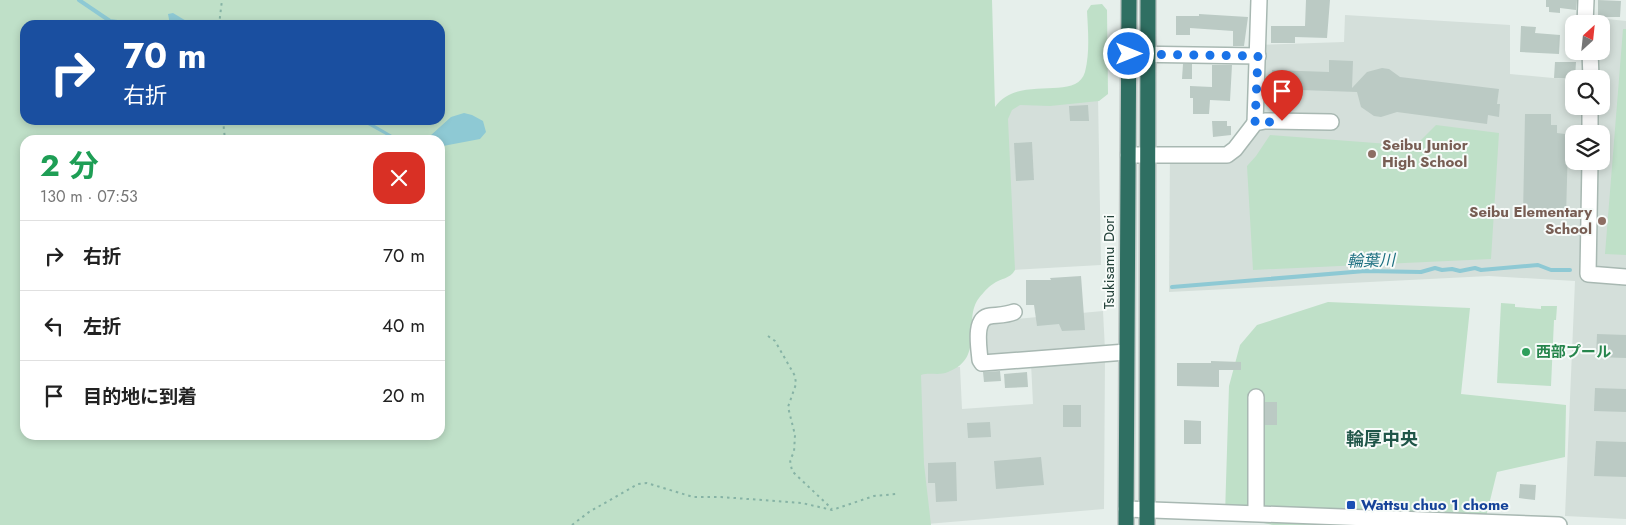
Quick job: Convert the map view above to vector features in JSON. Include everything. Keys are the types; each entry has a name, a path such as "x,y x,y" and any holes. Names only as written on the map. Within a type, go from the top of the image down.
{"highway":[{"name":"Tsukisamu Dori","path":"1126,525 1129,0"},
{"path":"1146,518 1148,0"}],"street":[{"path":"1128,155 1227,155 1235,149 1255,123 1259,0"},
{"path":"1585,15 1586,0"},
{"path":"1129,54 1258,56"},
{"path":"1255,123 1265,121 1331,122"},
{"path":"1590,170 1588,274 1626,277"},
{"path":"1014,312 984,317 981,321 979,326 982,363 1126,352"},
{"path":"1256,397 1256,514"},
{"path":"1126,509 1146,518 1256,514 1559,525"}],"path":[{"path":"220,20 222,0"},
{"path":"768,336 775,341 796,384 788,407 796,435 794,452 790,460 792,471 832,510"},
{"path":"572,525 589,512 638,484 647,484 693,497 802,503 832,510 874,496 896,494"}],"shaded area":[{"name":"Seibu Junior High School","path":"1345,15 1510,25 1510,74 1565,79 1565,115 1610,115 1610,70 1583,70 1583,60 1610,60 1610,19 1626,21 1626,519 1565,516 1575,281 1489,276 1169,292 1170,148 1228,147 1253,120 1254,45 1344,42"},
{"path":"1098,97 1101,265 1012,270 1002,101"},
{"path":"1103,311 1105,350 985,360 985,322"},
{"path":"1105,357 1104,509 927,524 913,368 960,367 962,409 1033,404 1031,363"}],"green space":[{"path":"0,0 992,0 995,107 1005,97 1018,92 1071,86 1080,81 1085,72 1088,57 1087,11 1091,5 1102,4 1107,10 1108,94 1099,101 1050,106 1020,105 1012,110 1008,119 1015,270 1011,275 991,285 979,298 974,307 972,317 970,348 960,366 945,373 921,375 924,464 931,525 0,525"},
{"path":"1623,29 1626,29 1626,255 1605,254"},
{"path":"1436,125 1499,133 1491,259 1253,270 1247,166 1270,135 1415,146"},
{"path":"1328,302 1470,308 1461,394 1566,405 1565,457 1497,472 1484,525 1273,525 1225,515 1229,386 1240,345 1257,325"},
{"name":"西部プール","path":"1501,303 1515,304 1515,307 1541,309 1541,306 1557,306 1556,320 1554,320 1551,386 1497,383"}],"water":[{"path":"173,13 185,20 169,20 168,14"},
{"path":"464,113 472,115 483,121 486,132 480,139 445,146 445,135 431,135 442,125 445,125 445,122 451,117"},
{"path":"368,125 375,125 392,135 386,135"}],"building":[{"path":"1306,0 1330,0 1327,38 1295,37 1295,43 1271,43 1271,26 1305,26"},
{"path":"1546,0 1577,0 1576,10 1560,8 1560,13 1549,12 1549,7 1546,7"},
{"path":"1598,0 1621,1 1620,17 1598,15"},
{"path":"1199,14 1248,17 1244,46 1233,46 1233,31 1190,28 1190,35 1176,35 1176,16 1199,16"},
{"path":"1521,26 1536,27 1535,33 1560,35 1559,54 1520,52"},
{"path":"1329,60 1353,61 1352,88 1367,72 1382,68 1389,69 1400,77 1499,89 1497,104 1500,104 1499,117 1488,115 1487,124 1397,112 1381,117 1374,116 1361,107 1357,92 1272,89 1272,70 1329,72"},
{"path":"1555,62 1576,62 1576,70 1565,70 1565,79 1554,78"},
{"path":"1183,64 1192,64 1192,79 1182,79"},
{"path":"1212,65 1232,65 1230,101 1210,100 1209,114 1193,114 1193,98 1190,98 1190,86 1212,87"},
{"path":"1088,105 1089,121 1070,121 1069,106"},
{"path":"1525,114 1551,114 1551,125 1557,125 1557,133 1565,134 1565,170 1567,170 1566,216 1523,215"},
{"path":"1212,121 1227,121 1227,126 1231,126 1231,135 1213,137"},
{"path":"1032,142 1034,180 1016,181 1014,143"},
{"path":"1081,276 1085,330 1062,331 1059,324 1037,326 1034,305 1026,305 1026,280 1051,280 1050,278"},
{"path":"1597,334 1626,335 1626,358 1596,357"},
{"path":"1211,361 1241,362 1241,370 1219,370 1219,387 1177,386 1177,363 1211,363"},
{"path":"1000,371 1001,381 984,382 983,372"},
{"path":"1027,372 1028,387 1005,388 1004,374"},
{"path":"1595,388 1626,389 1626,412 1594,411"},
{"path":"1265,402 1277,402 1277,425 1265,425"},
{"path":"1063,405 1081,405 1081,427 1063,427"},
{"path":"1184,420 1201,421 1201,444 1184,444"},
{"path":"990,422 991,437 968,438 967,423"},
{"path":"1596,441 1626,442 1626,477 1594,476"},
{"path":"1041,457 1044,485 996,489 994,461"},
{"path":"956,462 957,501 936,502 935,483 928,483 928,463"},
{"path":"1520,484 1536,485 1535,500 1519,498"}],"waterway":[{"path":"79,0 109,20"},
{"name":"輪葉川","path":"1172,287 1365,271 1421,272 1435,268 1460,271 1475,268 1481,270 1538,265 1551,270 1570,270"}],"place":[{"name":"Seibu Junior High School","path":"1372,154"},
{"name":"Seibu Elementary School","path":"1602,221"},
{"name":"西部プール","path":"1526,352"},
{"name":"Wattsu chuo 1 chome","path":"1351,505"}],"district":[{"name":"輪厚中央","path":"1382,439"}],"route":[{"path":"1129,54 1258,56 1255,123 1282,121"}]}
